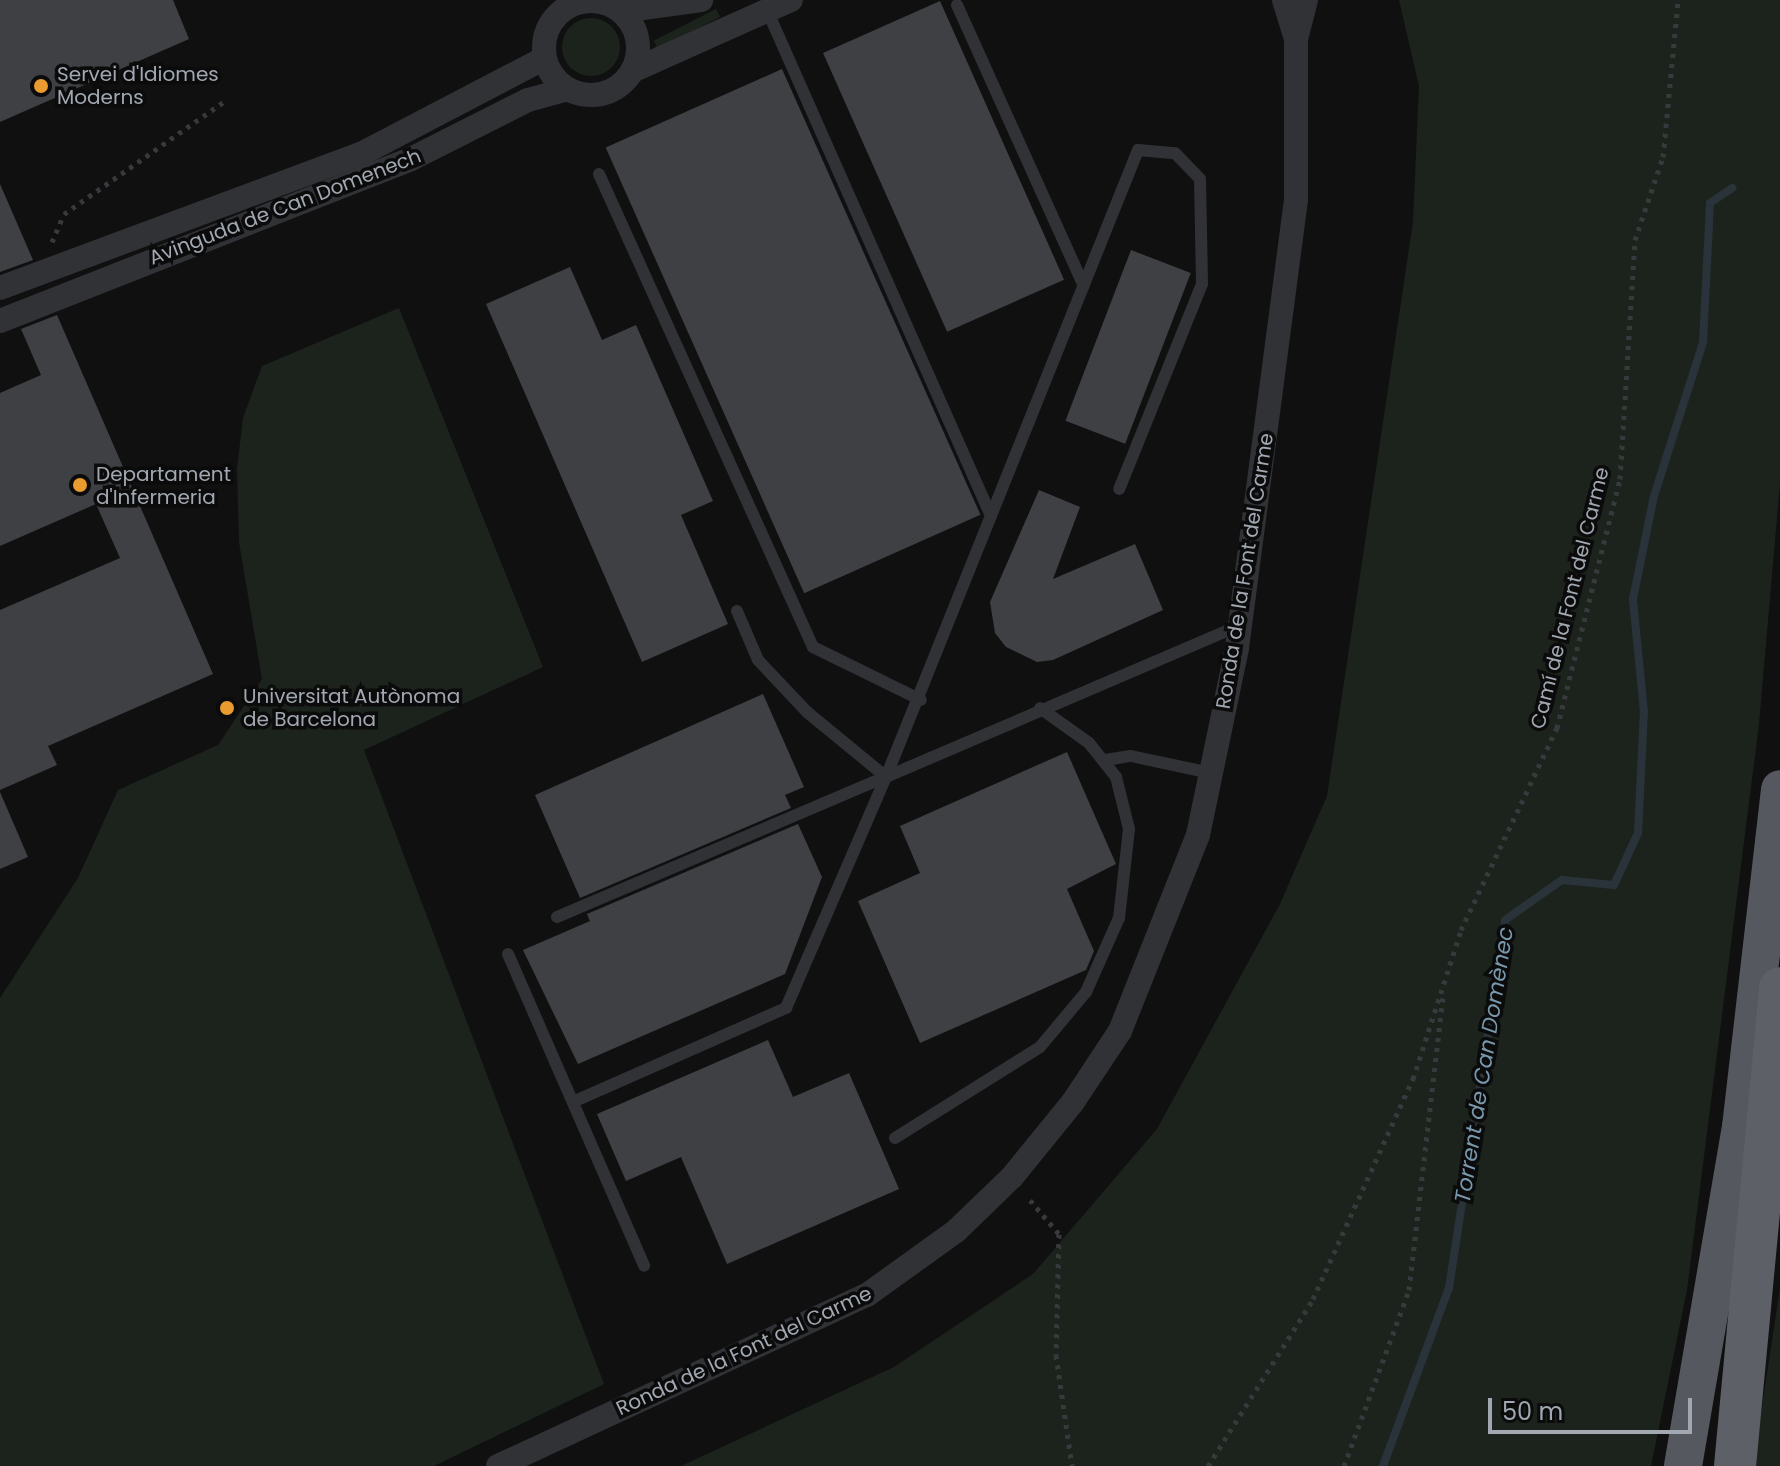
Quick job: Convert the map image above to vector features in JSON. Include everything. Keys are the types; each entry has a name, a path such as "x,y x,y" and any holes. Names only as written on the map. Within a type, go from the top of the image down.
{"highway":[{"path":"1683,1466 1741,1127 1780,789"},
{"path":"1735,1466 1780,988"}],"street":[{"path":"701,0 621,11 594,0 555,8 545,38 545,58 568,89 604,94 632,71 791,0"},
{"name":"Ronda de la Font del Carme","path":"1284,0 1296,39"},
{"name":"Ronda de la Font del Carme","path":"498,1466 867,1295 956,1231 1073,1102 1120,1031 1198,835 1240,625 1296,200 1296,39 1306,0"},
{"path":"621,11 638,39 632,71"},
{"name":"Avinguda de Can Domenech","path":"0,288 363,153 545,58"},
{"name":"Avinguda de Can Domenech","path":"0,321 411,159 528,100 568,89"}],"lane":[{"path":"957,5 1084,286"},
{"path":"767,10 991,516"},
{"path":"575,1101 786,1008 921,700 991,516 1138,150 1175,153 1200,179 1202,284 1119,489"},
{"path":"599,174 813,647 921,700"},
{"path":"737,611 758,660 807,712 886,777"},
{"path":"557,917 1240,625"},
{"path":"895,1138 1040,1047 1086,992 1119,918 1127,874 1129,829 1116,777 1105,760 1040,708"},
{"path":"1105,760 1131,756 1211,773"},
{"path":"508,954 575,1101 644,1266"}],"path":[{"name":"Camí de la Font del Carme","path":"1208,1466 1313,1299 1413,1079 1461,930 1557,728 1620,479 1635,240 1663,157 1678,0"},
{"path":"49,249 64,214 225,101"},
{"path":"1344,1466 1409,1290 1444,983"},
{"path":"1030,1200 1059,1234 1056,1355 1072,1466"}],"shaded area":[{"path":"1399,0 1780,0 1780,483 1759,724 1687,1290 1651,1466 681,1466 894,1367 1033,1274 1157,1129 1280,904 1327,796 1413,222 1419,86"},
{"path":"716,9 720,17 658,49 654,41"},
{"path":"591,18 612,26 620,47 612,68 591,76 570,68 562,47 570,26"},
{"path":"399,308 543,667 364,750 604,1384 434,1466 0,1466 0,998 78,878 118,790 218,745 262,679 239,542 237,469 243,418 262,366"},
{"path":"1780,1288 1780,1466 1753,1466"}],"building":[{"name":"Servei d'Idiomes Moderns","path":"0,0 173,0 189,39 0,122"},
{"path":"940,1 1064,280 947,332 823,53"},
{"path":"782,69 980,515 804,593 606,148"},
{"path":"0,184 33,260 0,272"},
{"path":"1131,250 1191,273 1125,444 1065,421"},
{"path":"570,267 602,340 636,325 713,501 681,515 728,624 642,662 486,304"},
{"path":"57,315 213,674 48,746 57,765 0,790 0,610 120,558 96,504 0,546 0,393 41,375 21,329"},
{"path":"1039,490 1080,507 1053,579 1135,544 1163,610 1053,660 1037,662 1006,647 995,633 990,602"},
{"path":"763,694 804,787 785,795 791,808 580,898 535,795"},
{"path":"1067,752 1116,864 1067,889 1094,951 1086,970 920,1043 858,901 920,873 900,826"},
{"path":"0,792 28,857 0,869"},
{"path":"798,824 822,877 785,974 578,1064 523,950 590,921 587,914"},
{"path":"768,1040 793,1097 849,1073 899,1189 727,1264 681,1157 626,1181 597,1114"}],"waterway":[{"name":"Torrent de Can Domènec","path":"1383,1466 1449,1288 1505,920 1562,880 1614,885 1638,833 1644,712 1633,599 1654,496 1703,342 1710,203 1732,188"}],"place":[{"name":"Servei d'Idiomes Moderns","path":"41,86"},
{"name":"Departament d'Infermeria","path":"80,485"},
{"name":"Universitat Autònoma de Barcelona","path":"227,708"}]}
